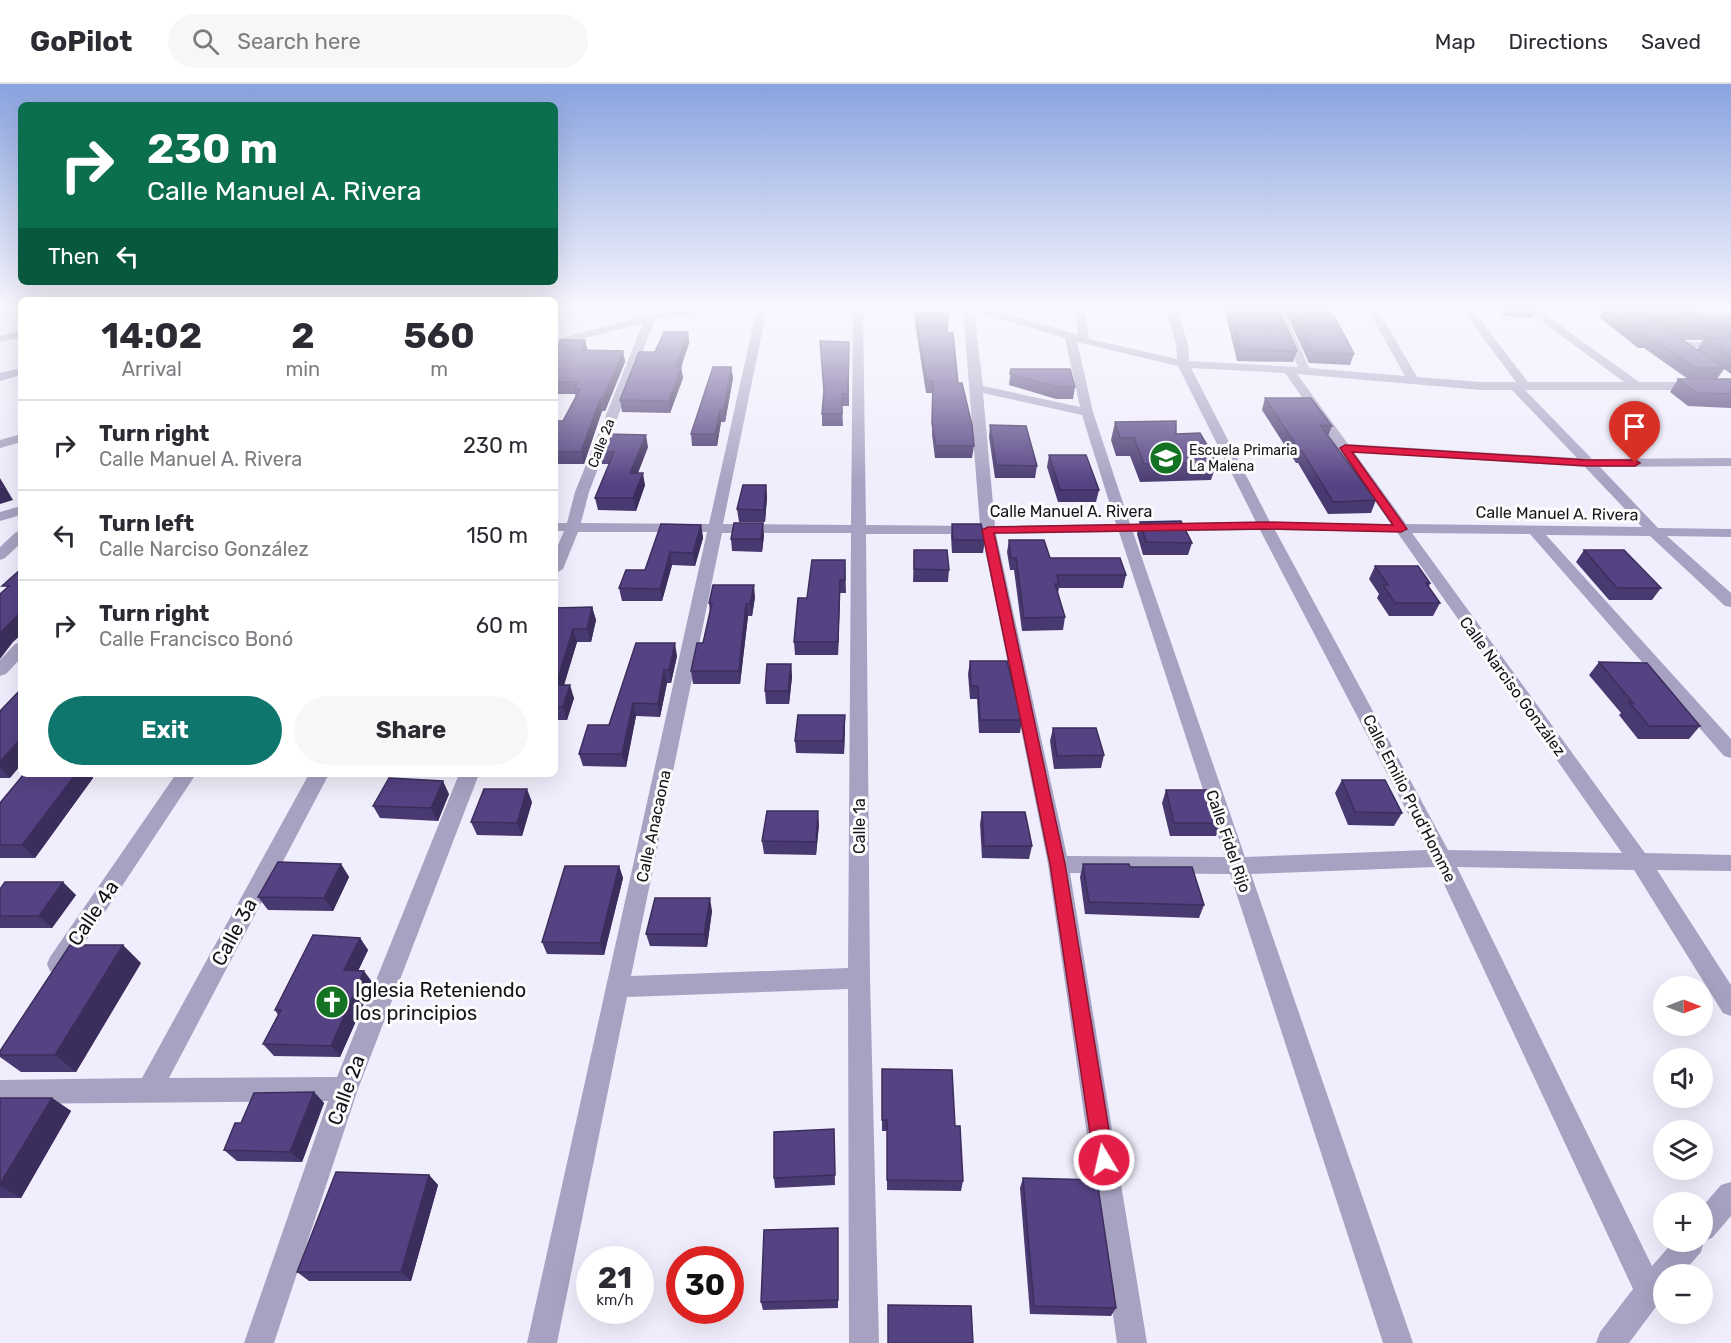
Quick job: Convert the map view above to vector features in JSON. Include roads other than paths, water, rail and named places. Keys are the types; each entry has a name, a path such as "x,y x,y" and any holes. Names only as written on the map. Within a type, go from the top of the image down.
{"street":[{"name":"Calle 2a","path":"558,562 573,527 582,492 631,367"},
{"name":"Calle Anacaona","path":"542,1343 620,987 749,367"},
{"name":"Calle 1a","path":"858,367 859,978 864,1343"},
{"path":"975,367 988,530 1058,864 1132,1343"},
{"name":"Calle Fidel Rijo","path":"1081,367 1087,412 1125,530 1398,1343"},
{"name":"Calle Emilio Prud'Homme","path":"1184,367 1265,526 1442,858 1649,1291"},
{"path":"1228,367 1481,386 1638,387 1728,381"},
{"name":"Calle Narciso González","path":"1296,367 1345,448 1401,529 1641,863 1731,1005"},
{"path":"1405,367 1413,380"},
{"path":"1507,367 1520,386 1588,463 1654,533 1731,602"},
{"path":"1610,367 1638,387"},
{"path":"0,376 18,372"},
{"path":"978,388 1087,412"},
{"path":"0,444 18,439"},
{"path":"1345,448 1588,463 1731,462"},
{"path":"0,517 18,511"},
{"path":"0,524 18,524"},
{"name":"Calle Manuel A. Rivera","path":"558,527 1125,530 1265,526 1731,533"},
{"path":"1535,531 1731,751"},
{"path":"0,555 18,539"},
{"path":"0,670 18,651"},
{"name":"Calle 4a","path":"46,982 184,777"},
{"name":"Calle 3a","path":"149,1091 317,777"},
{"name":"Calle 2a","path":"259,1343 345,1089 468,777"},
{"path":"1058,864 1237,866 1442,858 1731,863"},
{"path":"620,987 859,978"},
{"path":"0,1092 345,1089"},
{"path":"1713,1215 1731,1195"},
{"path":"1611,1343 1649,1291 1682,1252"}],"place":[{"name":"Escuela Primaria La Malena","path":"1166,458"},
{"name":"Iglesia Reteniendo los principios","path":"332,1002"}]}
